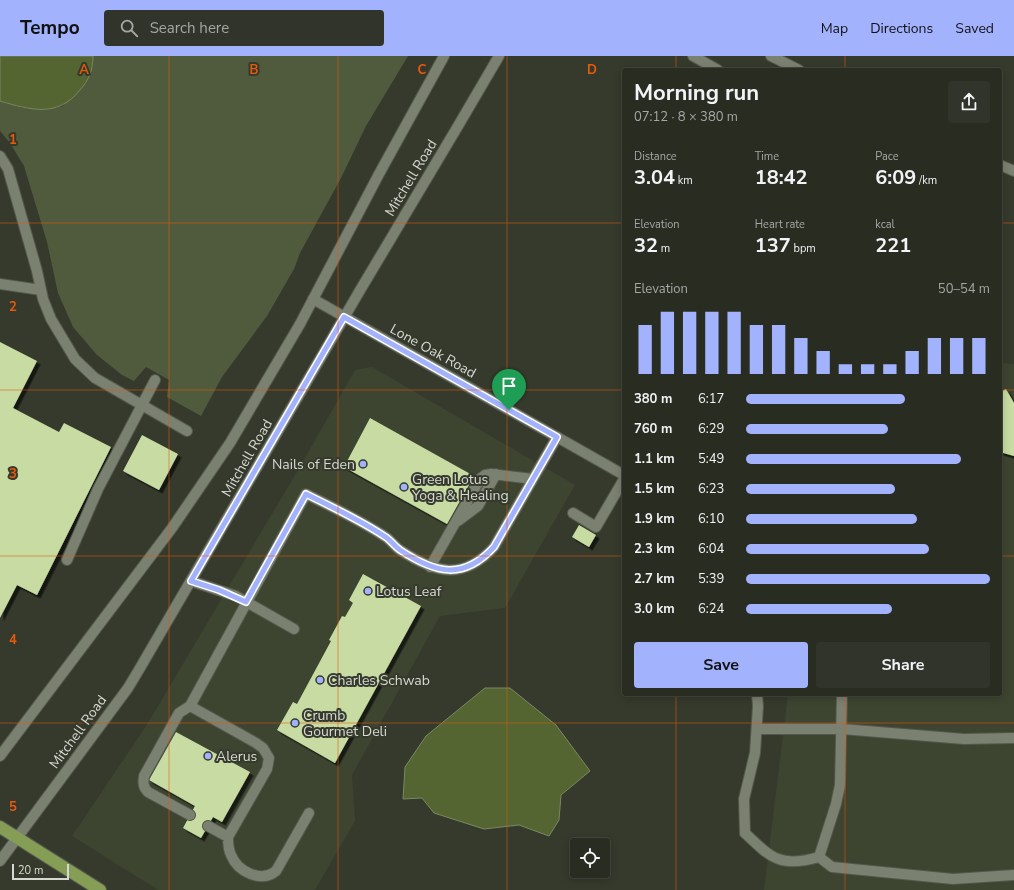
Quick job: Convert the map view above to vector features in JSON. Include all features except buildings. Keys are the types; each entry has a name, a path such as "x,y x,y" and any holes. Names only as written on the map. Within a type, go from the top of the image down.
{"highway":[{"path":"0,827 100,890"}],"main road":[{"name":"Mitchell Road","path":"0,756 172,528 230,442 300,324 444,56"},
{"name":"Mitchell Road","path":"0,861 128,688 344,317 499,56"},
{"path":"693,56 714,68"},
{"path":"772,56 795,68"},
{"path":"0,156 8,169 41,290 51,320 74,359 94,378 187,431"},
{"path":"1002,166 1014,171"},
{"path":"0,284 41,290"},
{"name":"Lone Oak Road","path":"313,299 622,474"},
{"path":"67,560 98,489 155,380"},
{"path":"190,815 148,792 143,783 144,776 179,713 190,706 306,494 385,536 399,549 430,567 441,570 452,570 475,563 486,556 494,547 557,437"},
{"path":"430,567 480,479 485,475 496,474 532,479"},
{"path":"573,513 596,527 622,482"},
{"path":"191,581 219,590 246,602 294,629"},
{"path":"757,696 758,706 755,753 744,799 745,833 766,853 786,862 805,861 819,857"},
{"path":"819,857 836,804 840,785 842,696"},
{"path":"190,706 256,743 263,748 269,758 267,770 228,837 228,847 235,863 251,874 266,876 272,874 276,871 309,813"},
{"path":"757,729 842,729 964,739 1014,738"},
{"path":"208,826 228,837"},
{"path":"819,857 832,867 953,879 1014,875"}],"shaded area":[{"path":"0,56 93,56 90,74 86,82 71,99 62,105 53,108 33,109 0,101"},
{"path":"93,56 408,56 366,126 341,178 300,253 294,269 267,316 222,377 201,416 167,397 169,380 146,367 134,381 122,375 97,355 73,327 58,293 47,242 24,166 10,143 0,131 0,101 23,108 45,110 63,106 93,66"},
{"path":"1002,363 1014,364 1014,890 764,890 788,696 1002,696"},
{"path":"372,367 575,485 505,608 440,616 352,775 355,821 315,890 158,890 72,836 146,726 298,470 355,370"},
{"path":"485,688 510,688 556,725 590,771 561,795 559,820 549,836 519,825 484,829 434,813 422,798 403,799 405,767 426,736"}],"place":[{"name":"Nails of Eden","path":"363,464"},
{"name":"Green Lotus Yoga & Healing","path":"404,487"},
{"name":"Lotus Leaf","path":"368,591"},
{"name":"Charles Schwab","path":"320,680"},
{"name":"Crumb Gourmet Deli","path":"295,723"},
{"name":"Alerus","path":"208,756"}],"route":[{"path":"344,317 509,410 557,437 494,547 486,556 475,563 464,568 452,570 441,570 430,567 399,549 385,536 306,494 246,602 236,596 191,581 344,317"}]}
